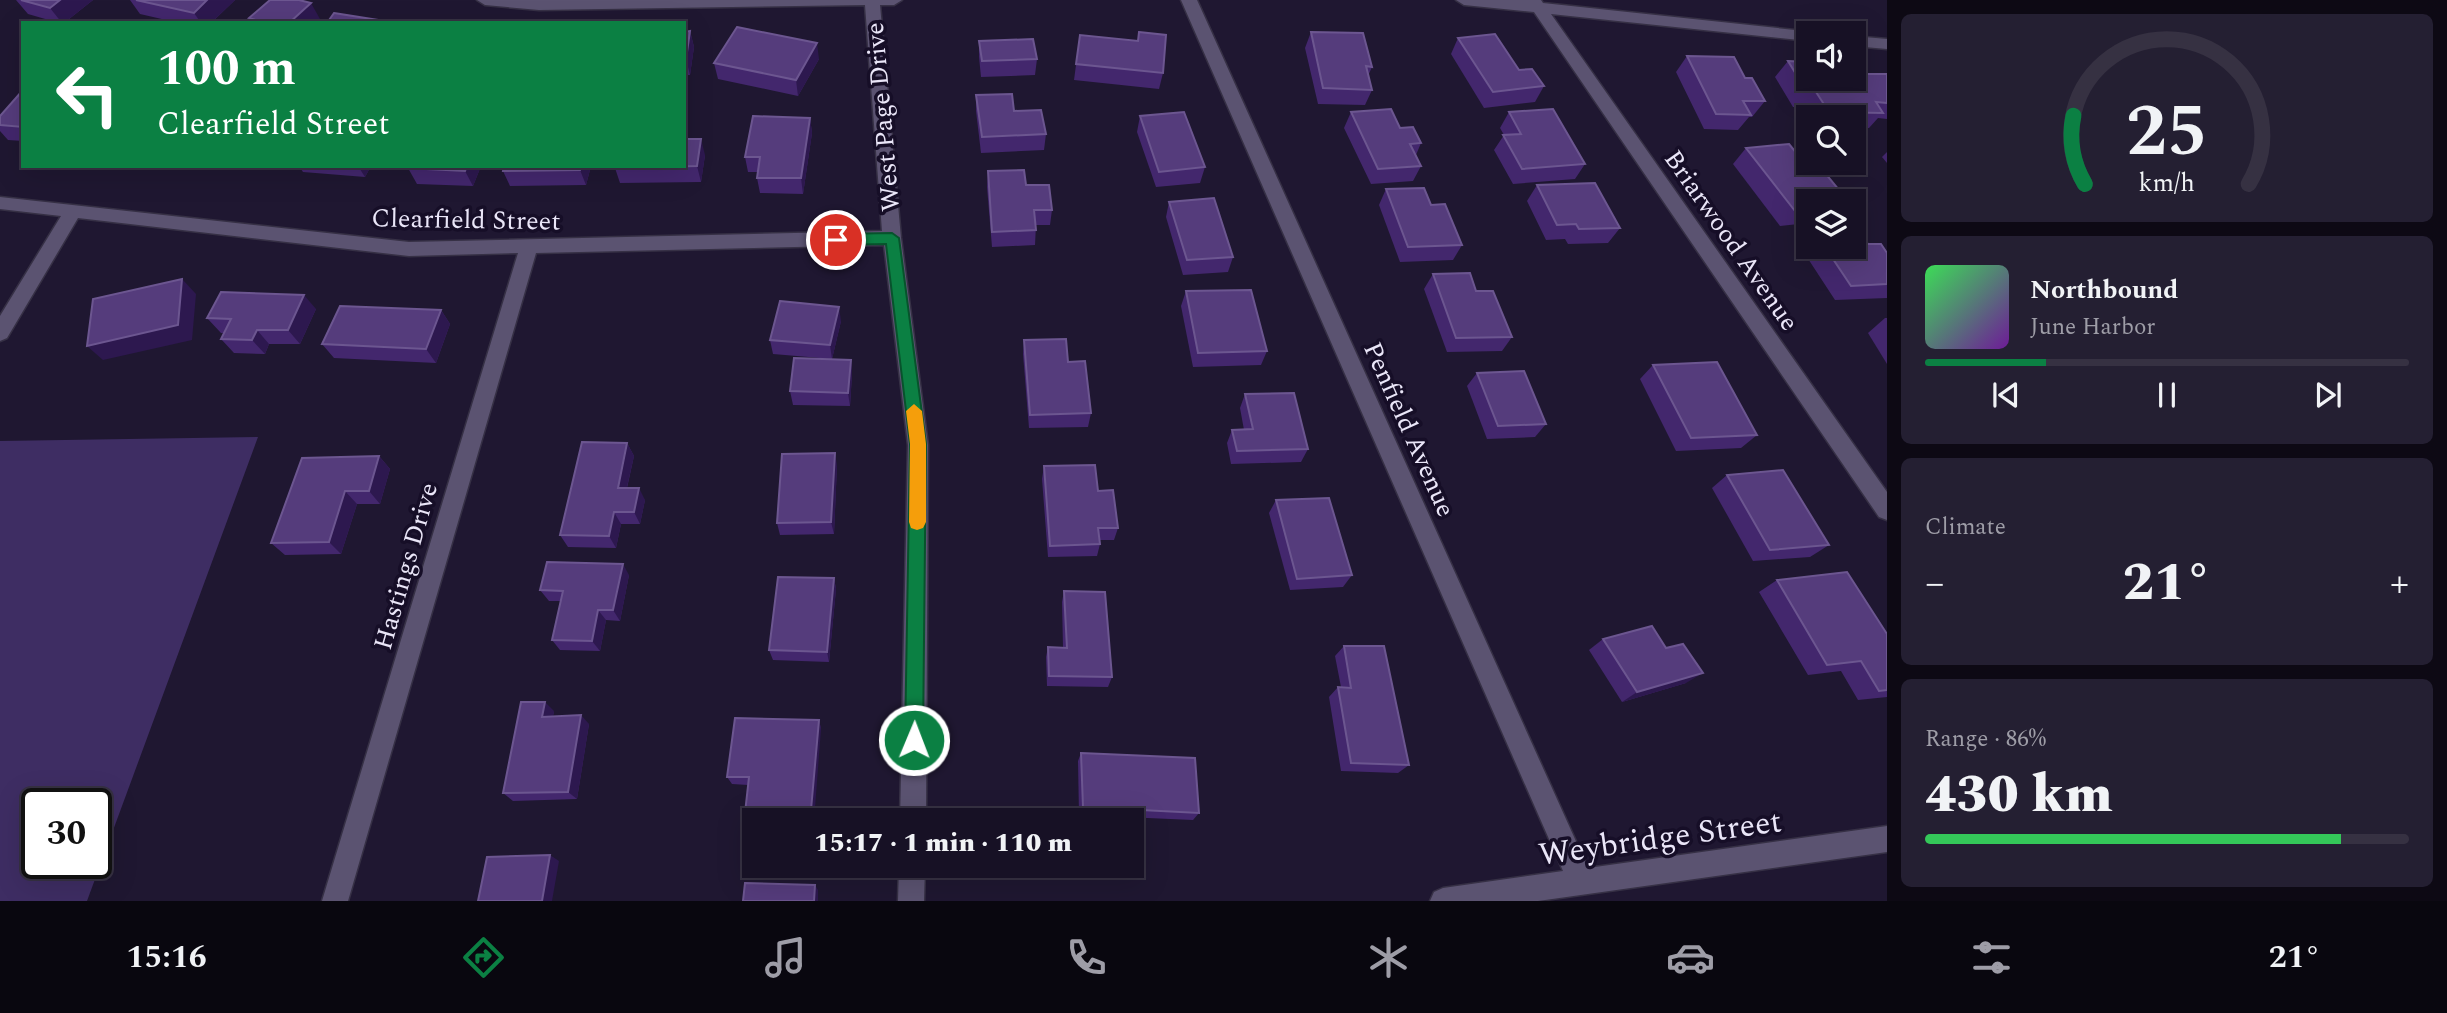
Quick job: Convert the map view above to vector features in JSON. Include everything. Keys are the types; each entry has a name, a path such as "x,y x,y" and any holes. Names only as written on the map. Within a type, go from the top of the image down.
{"street":[{"path":"485,0 539,5 894,0"},
{"name":"Penfield Avenue","path":"1189,0 1580,880"},
{"path":"1464,0 1535,3 1796,35"},
{"name":"West Page Drive","path":"872,1 892,238 918,444 913,808"},
{"name":"Briarwood Avenue","path":"1535,3 1887,510"},
{"path":"1866,42 1887,44"},
{"name":"Clearfield Street","path":"0,204 409,249 892,238"},
{"path":"0,333 72,213"},
{"name":"Hastings Drive","path":"335,901 529,247"},
{"name":"Weybridge Street","path":"1443,901 1887,839"},
{"path":"911,901 912,878"}],"shaded area":[{"path":"258,437 112,833 112,788 21,788 21,879 95,879 87,901 0,901 0,441"}],"building":[{"path":"21,0 60,0 50,8"},
{"path":"136,0 207,0 194,13"},
{"path":"270,0 299,0 311,3 291,21 259,21 249,18"},
{"path":"334,13 378,20 377,21 328,21"},
{"path":"737,27 817,43 796,80 714,63"},
{"path":"690,31 686,59 686,32"},
{"path":"1139,32 1166,35 1163,73 1076,64 1080,35 1138,41"},
{"path":"1311,32 1363,33 1372,67 1366,66 1372,90 1323,88"},
{"path":"1495,34 1519,70 1532,69 1544,86 1493,92 1458,38"},
{"path":"1033,39 1037,59 982,61 979,41"},
{"path":"1687,56 1734,57 1745,78 1752,78 1765,101 1743,101 1751,115 1716,114"},
{"path":"1788,61 1796,61 1796,74"},
{"path":"1866,74 1887,74 1887,103 1876,102 1883,113 1866,113 1866,105 1824,105 1816,92 1807,92 1866,91"},
{"path":"21,92 21,127 0,125 0,116"},
{"path":"1012,94 1014,111 1041,110 1046,134 982,137 976,95"},
{"path":"1391,109 1400,128 1413,127 1421,143 1410,144 1421,166 1378,169 1351,112"},
{"path":"1553,109 1585,164 1522,169 1503,135 1521,134 1509,112"},
{"path":"1184,112 1205,167 1159,172 1140,116"},
{"path":"753,116 810,118 801,178 757,178 760,157 745,157"},
{"path":"686,139 701,139 697,166 686,166"},
{"path":"1789,144 1796,153 1796,175 1827,175 1838,189 1796,189 1795,211 1746,148"},
{"path":"408,168 466,168 465,171"},
{"path":"504,168 580,168 580,170 503,171"},
{"path":"1024,170 1026,185 1049,185 1052,210 1034,210 1036,230 992,232 988,171"},
{"path":"1595,183 1620,228 1579,229 1576,224 1557,225 1537,185"},
{"path":"1424,188 1431,205 1445,204 1462,245 1408,247 1386,189"},
{"path":"1214,198 1233,257 1187,260 1169,202"},
{"path":"1866,241 1868,244 1881,244 1887,253 1887,284 1851,286 1833,259 1866,259"},
{"path":"1470,273 1476,291 1493,291 1512,337 1456,338 1433,274"},
{"path":"182,279 178,325 87,346 93,299"},
{"path":"1251,290 1267,351 1198,353 1186,291"},
{"path":"221,292 304,295 288,330 257,330 252,340 221,339 231,319 207,318"},
{"path":"780,301 839,307 830,345 770,340"},
{"path":"340,306 441,310 426,349 322,344"},
{"path":"1066,339 1068,362 1085,361 1091,413 1030,415 1024,340"},
{"path":"794,358 851,360 848,393 790,391"},
{"path":"1717,362 1757,435 1691,438 1653,365"},
{"path":"1524,371 1546,424 1498,426 1477,373"},
{"path":"1294,393 1308,449 1237,451 1232,430 1253,429 1245,394"},
{"path":"582,442 627,443 618,488 639,488 634,512 614,512 609,536 560,535"},
{"path":"835,453 831,522 777,523 782,454"},
{"path":"379,456 369,491 345,491 329,542 271,543 302,458"},
{"path":"1095,465 1098,491 1113,490 1118,528 1098,528 1100,544 1050,546 1044,466"},
{"path":"1783,470 1829,545 1770,550 1727,475"},
{"path":"1329,498 1352,575 1297,579 1276,500"},
{"path":"547,562 623,564 613,610 598,610 592,641 552,640 563,591 540,590"},
{"path":"1847,572 1887,634 1887,690 1879,691 1861,661 1827,665 1777,580"},
{"path":"778,577 834,578 827,652 769,650"},
{"path":"1064,591 1105,592 1112,677 1049,676 1048,647 1067,648"},
{"path":"1652,626 1666,648 1683,644 1703,673 1637,692 1603,639"},
{"path":"1344,646 1384,646 1409,765 1351,763 1338,687 1351,688"},
{"path":"521,702 545,702 542,717 581,715 568,792 503,793"},
{"path":"735,718 819,720 811,808 746,808 749,777 727,777"},
{"path":"1081,753 1195,758 1199,813 1144,810 1144,808 1083,807"},
{"path":"550,855 542,901 478,901 487,857"},
{"path":"745,883 815,885 814,901 743,901"}],"slow traffic":[{"path":"914,411 918,444 917,522"}],"route":[{"path":"836,240 892,238 918,444 914,740"}]}
